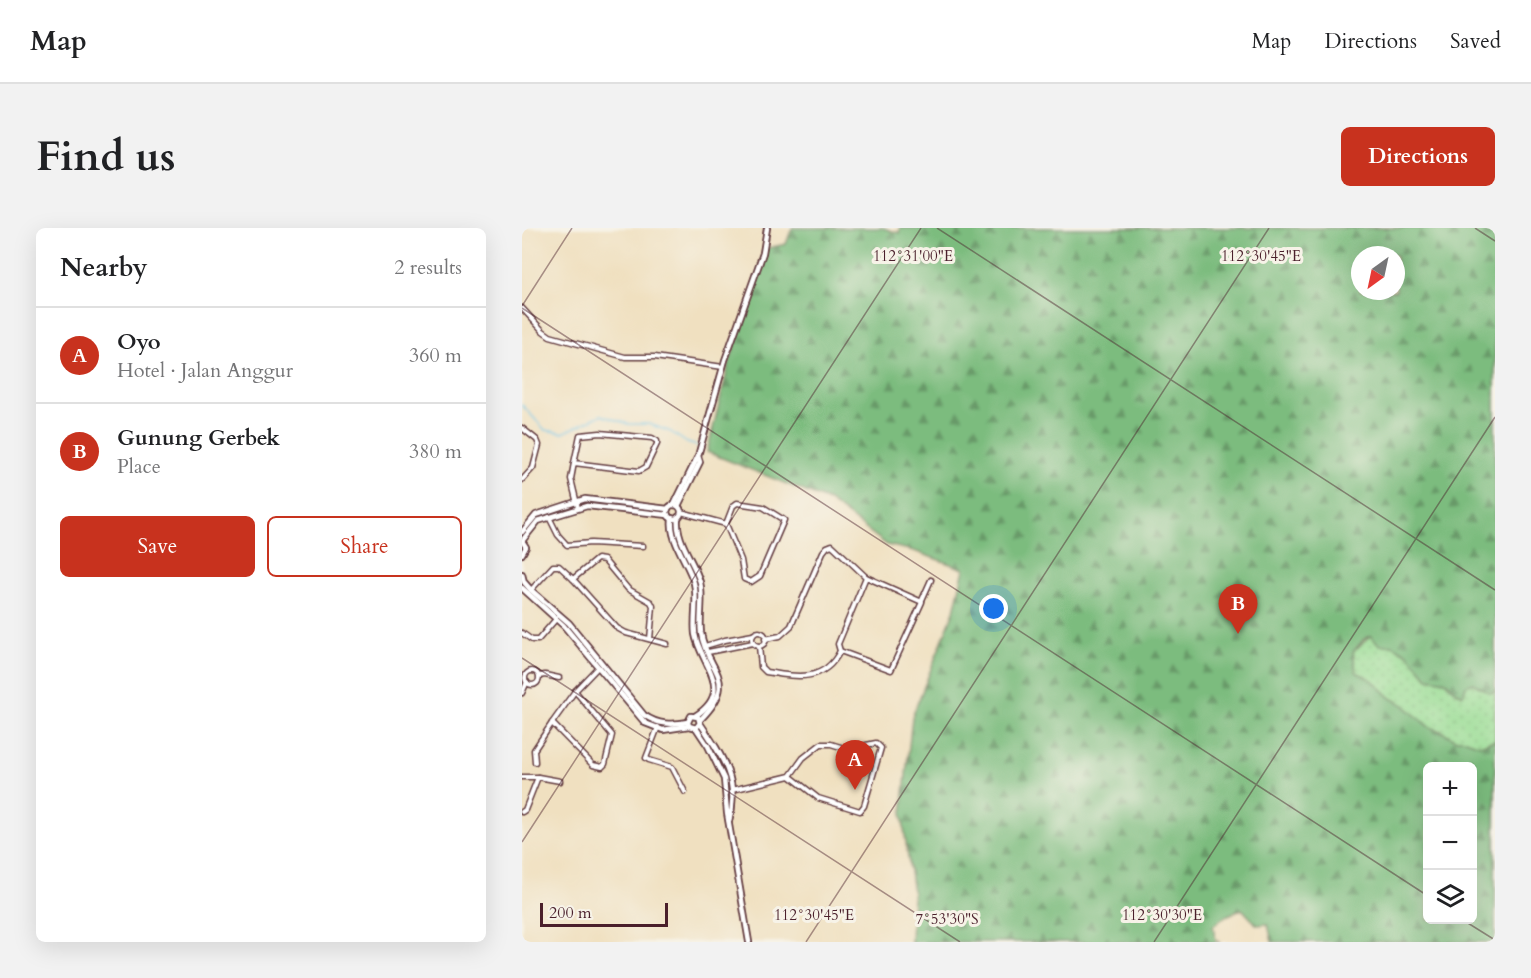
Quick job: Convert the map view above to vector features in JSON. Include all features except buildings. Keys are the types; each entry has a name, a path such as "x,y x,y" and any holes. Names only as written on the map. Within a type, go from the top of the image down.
{"street":[{"path":"688,724 691,716 703,711 710,701 716,674 697,642 693,582 672,532 674,512 699,455 724,364 761,259 766,228"},
{"path":"522,308 550,336 625,357 655,357 724,364"},
{"path":"522,428 537,440 539,445 535,465 522,480"},
{"path":"574,463 642,470 646,467 657,443 652,438 600,433 581,434 579,436 571,478 578,508"},
{"path":"522,472 526,476"},
{"path":"522,532 530,520 546,511 576,501 593,499 674,512 726,524"},
{"path":"735,503 763,507 783,520 760,576 754,581 748,582 744,579 741,560 726,524 735,503"},
{"path":"522,554 526,547 522,541 532,526 549,517 578,508 595,506 674,512"},
{"path":"546,511 558,535 567,545 591,543 643,546"},
{"path":"674,512 677,528 700,585 701,632 716,674 718,695 696,728"},
{"path":"765,639 780,636 791,626 823,552 832,545 866,577 922,600"},
{"path":"573,579 597,559 604,560 628,589 651,602 653,606 650,639"},
{"path":"530,592 555,566 562,567 617,628 626,633 667,644"},
{"path":"522,574 530,592 556,619 641,719 657,729 668,730 688,724"},
{"path":"759,646 761,667 764,671 810,676 820,673 830,666 840,651 838,644 866,577"},
{"path":"840,651 891,670 931,580"},
{"path":"522,588 569,623 644,715 660,723 688,724 696,728 728,767 732,790 729,821 749,942"},
{"path":"522,633 532,640 538,640 556,619"},
{"path":"705,645 760,633 765,639"},
{"path":"753,635 753,643"},
{"path":"759,646 764,643 765,639"},
{"path":"708,652 753,643 759,646"},
{"path":"536,762 534,750 575,692 597,668"},
{"path":"522,693 524,674 535,672 539,676"},
{"path":"539,676 559,678"},
{"path":"525,681 532,685 536,684 539,676"},
{"path":"615,690 621,686"},
{"path":"552,723 593,765 602,767 605,764 612,735 575,692"},
{"path":"695,716 715,751 724,779 729,811"},
{"path":"660,723 646,758 672,766 685,792"},
{"path":"732,790 790,776 803,758 821,744 831,744 847,749 876,743 879,744 881,750 864,806 860,811 825,801 812,794 790,776"},
{"path":"522,777 560,781"},
{"path":"522,812 525,810 538,777"}],"green space":[{"path":"792,228 883,228 899,233 900,228 1495,228 1495,690 1490,693 1473,683 1466,686 1463,695 1455,691 1446,681 1428,678 1408,654 1393,645 1380,645 1370,636 1364,639 1353,652 1356,672 1372,680 1391,698 1402,704 1429,727 1454,739 1463,739 1480,745 1495,740 1495,942 1272,942 1268,924 1257,925 1242,909 1226,916 1213,926 1216,940 1219,942 911,942 913,893 902,814 912,717 954,611 964,569 914,551 887,545 829,501 707,452 730,360 756,285 764,249 786,244"},
{"path":"1370,636 1380,645 1393,645 1408,654 1417,663 1463,695 1466,686 1473,683 1490,693 1495,690 1495,740 1480,745 1463,739 1454,739 1429,727 1402,704 1391,698 1372,680 1356,672 1353,652"}],"waterway":[{"path":"522,405 545,430 563,433 601,415 628,424 649,424 698,446"}],"place":[{"name":"Gunung Gerbek","path":"1238,634"},
{"name":"Oyo","path":"855,790"}]}
